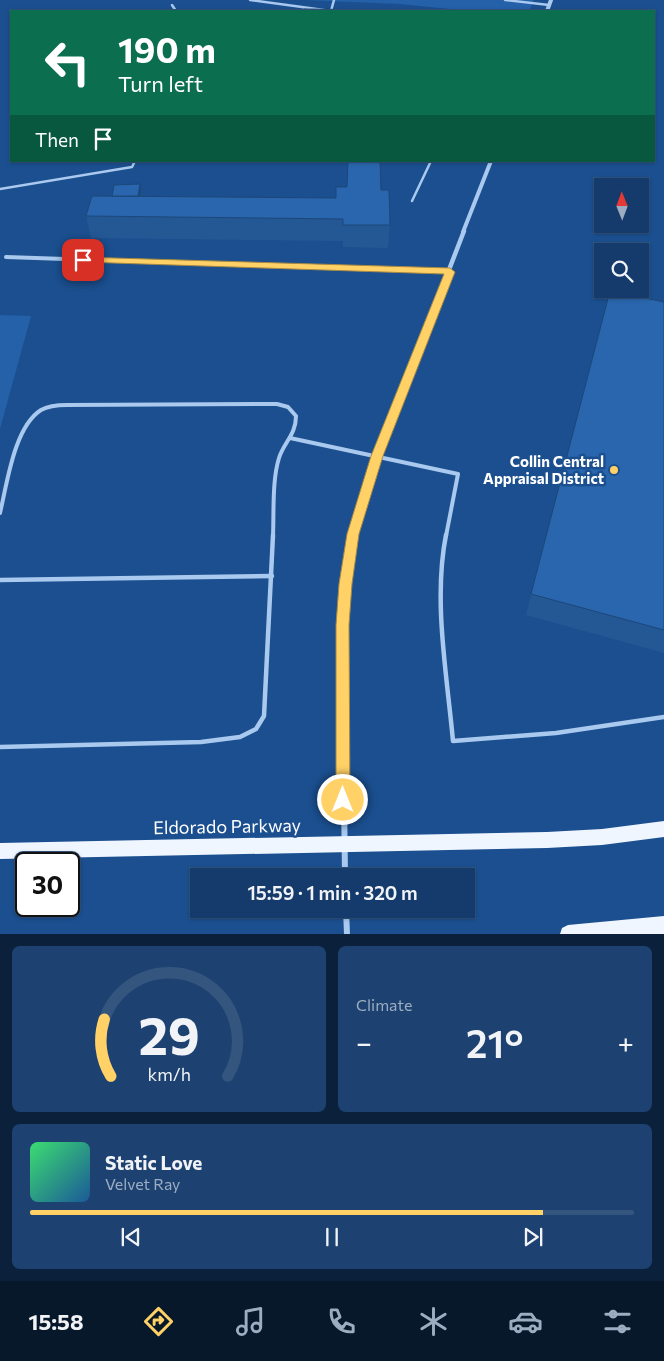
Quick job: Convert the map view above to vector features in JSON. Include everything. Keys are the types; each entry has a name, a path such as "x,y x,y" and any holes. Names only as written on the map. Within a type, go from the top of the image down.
{"main road":[{"name":"Eldorado Parkway","path":"0,851 546,840 602,837 664,829"},
{"path":"568,934 664,925"}],"street":[{"path":"547,10 551,0"},
{"path":"345,868 342,639 344,598 353,534 377,456 450,272 491,162"},
{"path":"346,918 347,934"}],"lane":[{"path":"250,0 324,10"},
{"path":"505,0 549,5"},
{"path":"172,5 175,10"},
{"path":"0,189 132,167 134,162"},
{"path":"412,201 431,162"},
{"path":"6,257 450,272"},
{"path":"0,513 20,438 32,417 41,410 53,406 277,404 288,407 296,416 296,427 279,458 276,475 264,716 256,729 240,737 201,742 0,747"},
{"path":"290,438 458,474 441,561 441,603 453,740 556,733 664,717"},
{"path":"0,580 272,576"}],"shaded area":[{"path":"303,0 534,0 529,10 460,10 400,4"},
{"path":"0,315 31,316 0,429"}],"building":[{"path":"304,9 386,10 304,10"},
{"path":"348,162 380,162 381,190 389,190 390,225 343,225 343,219 86,216 92,196 336,198 336,187 347,187"},
{"path":"140,184 138,196 112,196 114,185"},
{"name":"Collin Central Appraisal District","path":"608,298 644,298 664,302 664,630 531,594"}],"place":[{"name":"Collin Central Appraisal District","path":"614,470"}],"route":[{"path":"83,260 450,272 377,456 353,534 344,598 342,639 343,800"}]}
